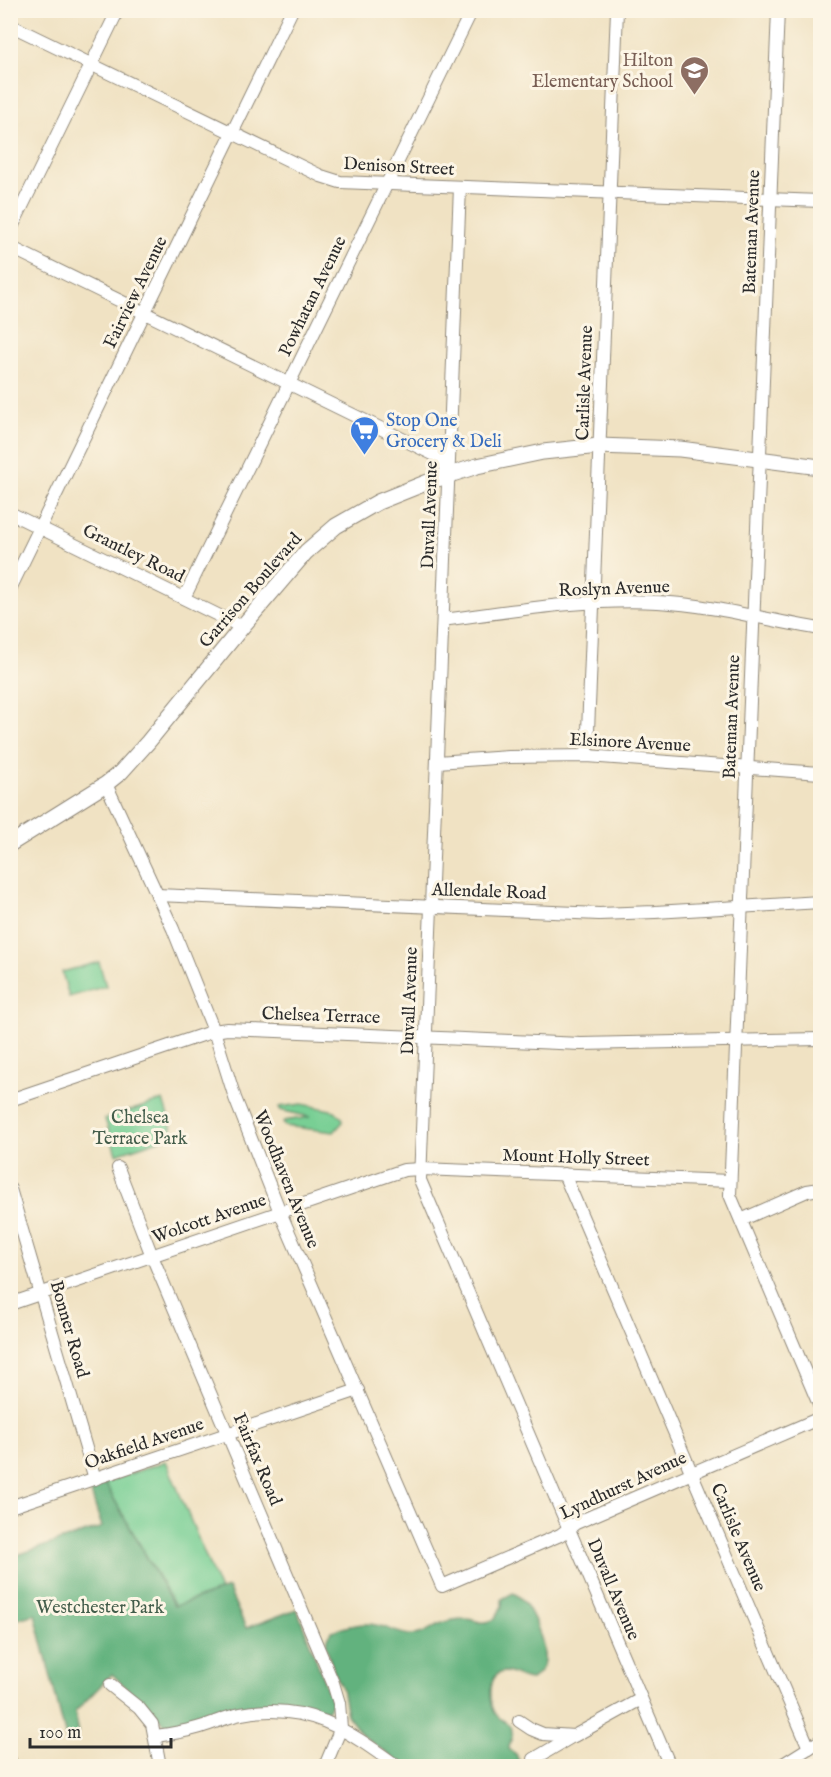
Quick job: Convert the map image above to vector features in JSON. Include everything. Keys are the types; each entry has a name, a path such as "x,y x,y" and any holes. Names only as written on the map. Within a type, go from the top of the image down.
{"main road":[{"name":"Garrison Boulevard","path":"10,844 106,784 121,772 306,552 336,526 378,502 448,475 527,455 599,446 655,446 820,467"}],"street":[{"path":"10,231 118,10"},
{"name":"Fairview Avenue","path":"10,589 292,10"},
{"name":"Powhatan Avenue","path":"184,598 472,10"},
{"name":"Carlisle Avenue","path":"586,756 617,10"},
{"name":"Bateman Avenue","path":"778,10 730,1195 820,1407"},
{"name":"Denison Street","path":"10,25 330,180 820,201"},
{"name":"Duvall Avenue","path":"460,187 420,1180 670,1767"},
{"path":"10,248 443,460 448,475"},
{"name":"Grantley Road","path":"10,513 242,627"},
{"name":"Roslyn Avenue","path":"443,620 593,603 673,603 710,607 820,629"},
{"name":"Elsinore Avenue","path":"437,762 586,756 820,773"},
{"name":"Woodhaven Avenue","path":"106,784 173,929 214,1031 235,1098 280,1212 442,1586"},
{"name":"Allendale Road","path":"157,895 599,914 820,902"},
{"name":"Chelsea Terrace","path":"10,1100 214,1031 227,1029 581,1044 820,1039"},
{"name":"Fairfax Road","path":"118,1168 152,1256 326,1662 339,1703 341,1728 325,1767"},
{"name":"Wolcott Avenue","path":"10,1304 404,1170 421,1168"},
{"name":"Mount Holly Street","path":"421,1168 730,1181"},
{"name":"Carlisle Avenue","path":"564,1174 809,1748"},
{"name":"Bonner Road","path":"10,1189 95,1479"},
{"path":"741,1220 807,1191 820,1189"},
{"name":"Oakfield Avenue","path":"10,1507 358,1390"},
{"name":"Lyndhurst Avenue","path":"442,1586 560,1535 568,1527 820,1418"},
{"path":"110,1685 139,1708 152,1724 160,1767"},
{"path":"534,1759 641,1699"},
{"path":"156,1737 259,1711 298,1714 321,1719 341,1728 397,1767"},
{"path":"519,1721 543,1734 574,1736"},
{"path":"780,1767 820,1741"},
{"path":"10,1760 12,1767"}],"green space":[{"path":"99,962 106,986 69,997 62,972"},
{"name":"Chelsea Terrace Park","path":"163,1100 174,1135 116,1154 105,1119"},
{"path":"302,1104 335,1111 343,1119 342,1123 334,1132 285,1126 284,1121 310,1117 280,1110 279,1107"},
{"path":"166,1461 220,1591 175,1606 105,1483"},
{"name":"Westchester Park","path":"105,1483 174,1606 228,1588 246,1628 297,1609 332,1702 328,1709 319,1713 277,1704 238,1708 180,1726 166,1725 112,1674 75,1712 79,1733 66,1738 35,1614 11,1621 11,1557 102,1527 90,1490"},
{"path":"513,1593 531,1613 540,1633 544,1653 541,1669 531,1680 504,1672 498,1674 492,1683 491,1697 494,1710 511,1728 509,1749 516,1754 521,1766 404,1766 362,1735 347,1715 342,1688 332,1667 326,1644 331,1631 353,1625 370,1624 412,1635 421,1634 453,1620 469,1619 485,1622 495,1619 502,1606 502,1599"}],"place":[{"name":"Hilton Elementary School","path":"694,96"},
{"name":"Stop One Grocery & Deli","path":"365,456"}]}
